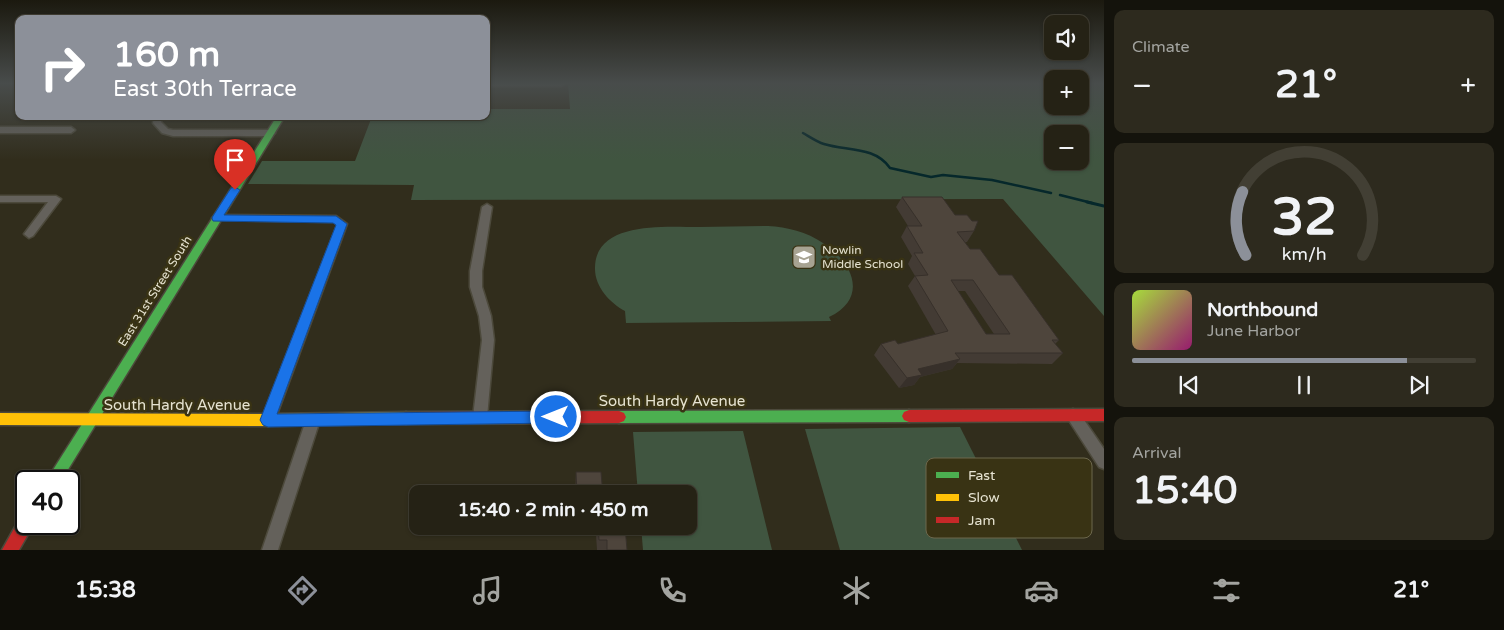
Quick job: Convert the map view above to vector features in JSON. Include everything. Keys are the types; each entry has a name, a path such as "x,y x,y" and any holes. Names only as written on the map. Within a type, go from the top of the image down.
{"street":[{"path":"157,120 160,128 173,133 271,133"},
{"name":"East 31st Street South","path":"60,470 279,120"},
{"path":"0,130 71,130"},
{"path":"0,199 56,199 29,234"},
{"path":"480,417 488,340 485,316 476,287 476,271 487,207"},
{"path":"217,218 336,219 342,224 268,420"},
{"path":"1073,415 1104,462"},
{"name":"South Hardy Avenue","path":"0,419 313,420 480,417 1104,415"},
{"path":"270,550 313,420"},
{"path":"10,550 19,535"}],"green space":[{"path":"490,109 1044,109 1044,115 1089,115 1089,109 1104,109 1104,316 1003,199 411,200 414,185 248,184 262,161 355,161 371,120 490,120"},
{"path":"768,226 804,233 823,243 834,251 849,270 853,290 849,300 841,309 829,317 831,321 626,323 625,311 604,294 596,276 595,269 598,253 606,242 619,234 652,227"},
{"path":"960,427 976,458 926,458 926,538 1016,538 1022,550 840,550 805,429"},
{"path":"743,431 772,550 643,550 642,535 697,535 697,485 637,485 633,432"}],"building":[{"name":"Nowlin Middle School","path":"902,197 942,197 955,215 967,215 972,221 978,221 974,231 957,232 970,249 980,249 999,275 1012,275 1059,340 1052,340 1063,353 955,353 960,359 918,369 922,375 907,378 881,344 895,340 898,344 948,331 915,276 928,275 914,253 923,253 907,226 922,226","holes":["951,280 973,280 1010,334 986,334"]},
{"path":"576,472 601,472 603,485 577,485"},
{"path":"599,535 626,535 627,550 607,550 607,540 599,540"}],"waterway":[{"path":"803,133 824,144 860,150 876,156 890,168 931,177 943,175 992,180 1051,193"},
{"path":"1060,195 1092,203"},
{"path":"1087,202 1104,206"}],"traffic: fast":[{"path":"60,470 279,120"},
{"path":"619,417 909,416"}],"traffic: slow":[{"path":"0,419 268,420 406,418"}],"traffic: jam":[{"path":"909,416 1104,415"},
{"path":"406,418 619,417"},
{"path":"10,550 19,535"}],"place":[{"name":"Nowlin Middle School","path":"804,257"}],"route":[{"path":"235,190 217,218 336,219 342,224 268,420 556,417"}]}
